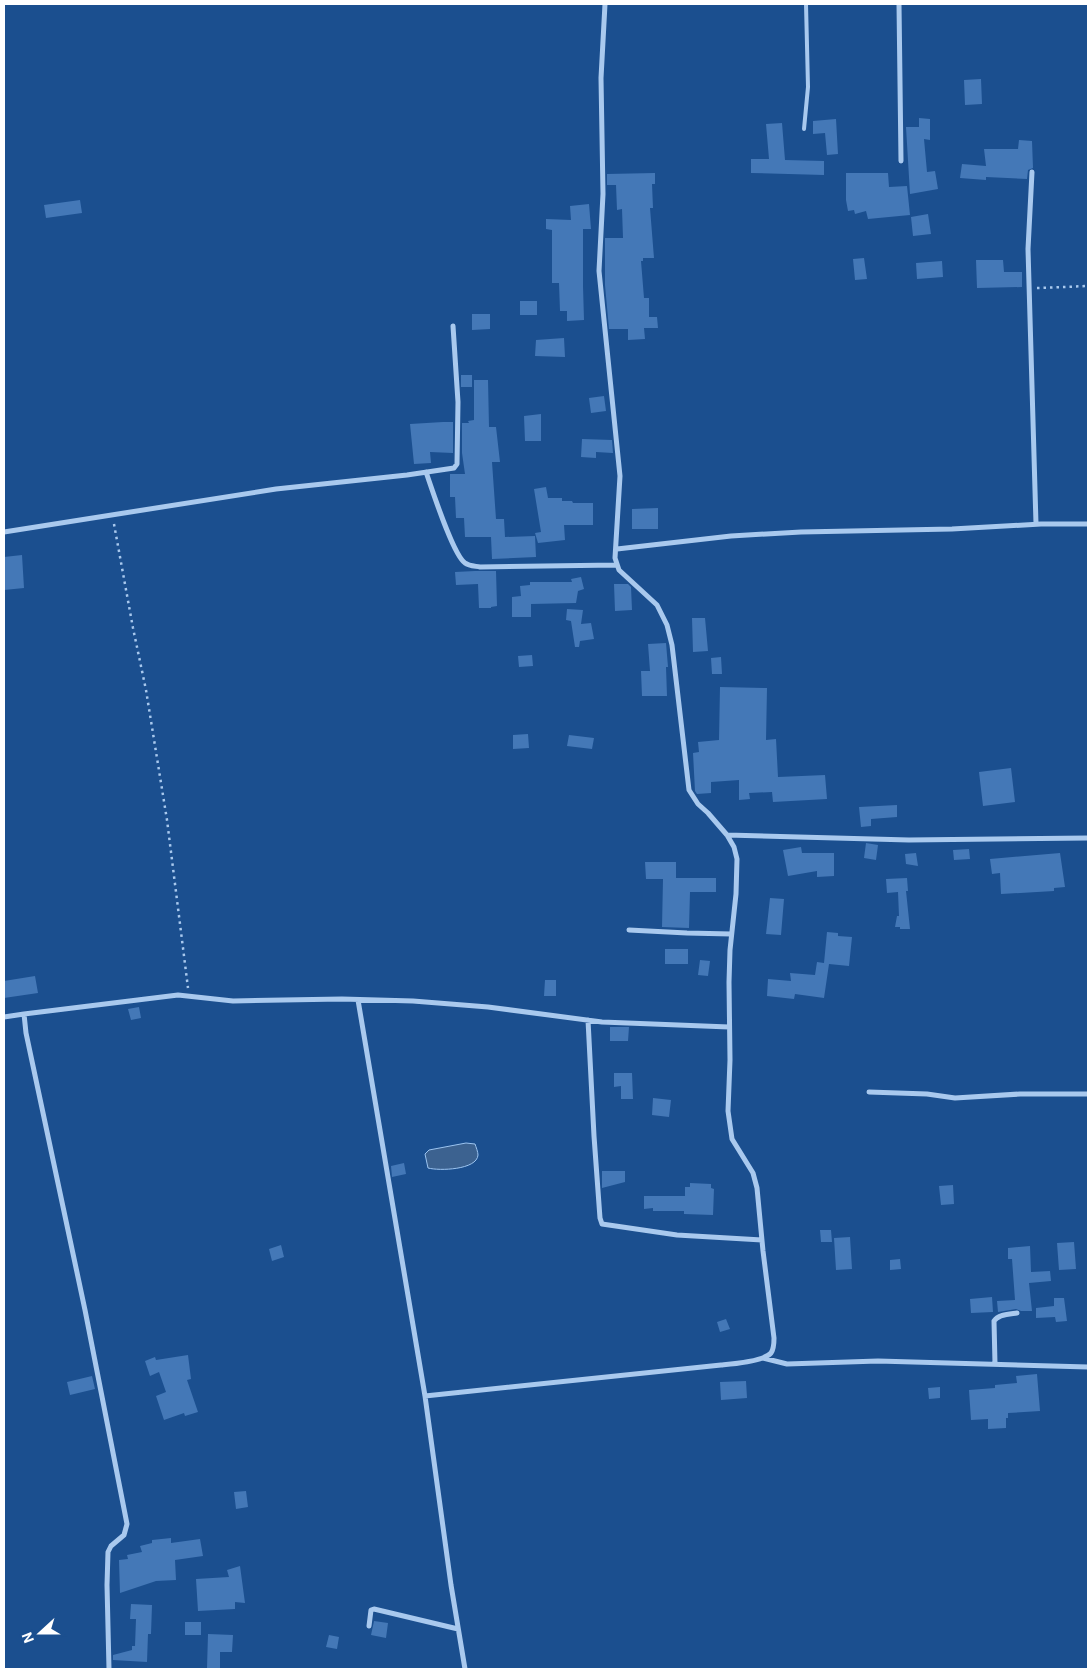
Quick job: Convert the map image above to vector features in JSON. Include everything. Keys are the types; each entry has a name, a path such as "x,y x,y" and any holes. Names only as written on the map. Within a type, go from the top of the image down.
{"street":[{"path":"425,1396 721,1365 763,1358 771,1353 774,1338 762,1240 760,1202 753,1173 731,1135 728,1111 728,982 736,894 737,860 734,847 727,835 708,812 698,804 690,790 671,639 664,616 657,604 618,570 616,565 620,476 599,271 602,194 601,78 604,4"},
{"path":"899,4 901,161"},
{"path":"1032,172 1028,249 1036,524"},
{"path":"4,532 276,489 450,470 457,464 458,402 453,326"},
{"path":"426,472 452,540 463,562 480,566 616,565"},
{"path":"616,549 732,536 845,530 952,530 1036,524 1088,524"},
{"path":"727,835 909,840 1088,838"},
{"path":"629,930 732,934"},
{"path":"4,1017 178,995 244,1002 413,1001 488,1007 588,1020 729,1027"},
{"path":"358,1000 425,1396 465,1669"},
{"path":"24,1014 26,1033 85,1310 127,1524 124,1535 111,1546 108,1552 109,1669"},
{"path":"588,1020 594,1136 602,1224 676,1235 762,1240"},
{"path":"869,1092 926,1094 955,1098 1020,1094 1088,1094"},
{"path":"995,1364 994,1321 1000,1316 1017,1313"},
{"path":"763,1358 787,1364 878,1361 1088,1367"},
{"path":"369,1626 371,1610 374,1609 458,1628"}],"lane":[{"path":"804,129 808,87 806,4"}],"path":[{"path":"1029,288 1088,286"},
{"path":"113,515 146,690 167,820 189,997"}],"water":[{"path":"466,1143 475,1144 478,1155 471,1164 448,1169 428,1168 425,1154 429,1150"}],"building":[{"path":"981,79 982,104 965,105 964,80"},
{"path":"919,118 930,119 930,140 924,139 927,172 935,171 938,189 910,194 906,127 919,127"},
{"path":"836,119 838,154 827,155 825,133 813,134 813,121"},
{"path":"782,123 785,160 824,161 824,175 751,173 751,159 769,159 766,124"},
{"path":"1019,140 1032,141 1033,168 1028,170 1027,179 986,177 986,180 960,178 962,164 986,166 984,149 1018,149"},
{"path":"655,173 655,184 652,184 653,208 650,208 654,258 643,258 643,261 641,261 644,298 649,298 649,317 657,317 658,328 644,328 645,339 628,340 628,329 609,329 605,285 605,238 623,238 622,209 617,210 616,185 607,185 607,174"},
{"path":"846,173 888,173 889,187 907,186 910,215 868,219 866,211 855,214 854,210 848,211"},
{"path":"80,200 82,213 46,218 44,205"},
{"path":"589,204 591,229 583,229 584,320 567,321 567,311 560,311 559,283 552,283 552,230 546,229 546,219 571,220 570,206"},
{"path":"928,214 931,234 913,236 911,217"},
{"path":"864,258 867,279 855,280 853,259"},
{"path":"976,260 1003,260 1004,272 1022,272 1022,287 977,288"},
{"path":"942,261 943,277 917,279 916,263"},
{"path":"520,301 537,301 537,315 520,315"},
{"path":"472,314 490,314 490,329 472,330"},
{"path":"564,338 565,357 535,356 536,340"},
{"path":"461,375 472,375 472,387 461,387"},
{"path":"474,380 488,380 489,427 496,427 500,462 492,462 496,519 504,519 505,537 535,536 536,557 492,559 491,537 465,537 464,518 456,518 455,497 450,497 450,474 465,474 462,453 462,423 469,423 468,421 474,420"},
{"path":"604,396 606,411 591,413 589,398"},
{"path":"541,414 541,441 525,441 524,416"},
{"path":"453,422 453,453 430,452 431,463 414,464 410,424"},
{"path":"582,439 612,440 613,453 596,452 596,458 581,457"},
{"path":"546,487 548,498 562,498 562,501 572,501 573,503 593,503 593,525 564,525 565,540 538,543 535,533 541,532 534,489"},
{"path":"658,508 658,529 632,529 632,509"},
{"path":"22,555 24,588 4,590 4,557"},
{"path":"496,571 497,606 479,608 478,584 456,585 455,572"},
{"path":"581,577 584,589 578,591 576,603 531,604 531,617 512,617 512,597 521,596 520,586 530,585 530,582 572,582 571,579"},
{"path":"614,584 628,584 631,587 632,610 615,611"},
{"path":"567,609 583,610 581,624 591,623 594,639 580,641 579,647 575,647 571,621 566,620"},
{"path":"692,618 705,618 708,651 693,652"},
{"path":"666,643 668,667 666,667 667,696 642,696 641,671 650,671 648,644"},
{"path":"532,655 533,666 519,667 518,656"},
{"path":"721,657 722,674 712,674 711,658"},
{"path":"720,687 767,688 766,740 776,739 778,777 825,775 827,799 773,802 772,792 749,793 750,799 739,800 739,780 711,782 711,793 697,794 695,791 693,753 699,752 698,742 719,740"},
{"path":"528,734 529,748 513,749 513,735"},
{"path":"569,735 594,738 592,749 567,746"},
{"path":"1011,768 1015,802 983,806 979,772"},
{"path":"897,805 897,817 871,819 871,826 861,827 859,807"},
{"path":"866,843 878,845 876,860 864,858"},
{"path":"801,847 802,853 834,853 834,876 817,877 817,871 788,876 783,850"},
{"path":"969,849 970,859 954,860 953,850"},
{"path":"916,853 918,866 906,864 905,854"},
{"path":"1060,853 1065,887 1054,888 1054,891 1001,894 1000,873 992,874 990,859"},
{"path":"645,862 676,862 676,878 716,878 716,892 690,892 689,928 662,927 663,879 646,879"},
{"path":"907,878 908,891 906,891 910,929 900,929 900,927 895,927 897,916 899,916 898,892 887,893 886,879"},
{"path":"770,898 784,899 781,935 766,934"},
{"path":"827,932 838,933 838,936 852,937 849,966 829,964 824,998 795,994 794,999 767,996 768,979 791,981 790,973 815,975 817,962 824,963"},
{"path":"665,949 688,949 688,964 665,964"},
{"path":"700,960 710,961 708,976 698,975"},
{"path":"35,976 38,993 4,998 4,981"},
{"path":"545,980 556,980 556,996 544,996"},
{"path":"139,1007 141,1018 131,1020 128,1009"},
{"path":"610,1027 629,1027 628,1041 610,1041"},
{"path":"614,1073 632,1073 633,1099 621,1099 621,1086 614,1087"},
{"path":"653,1098 671,1100 669,1117 652,1115"},
{"path":"404,1163 406,1174 392,1177 391,1166"},
{"path":"602,1171 625,1171 625,1182 602,1188"},
{"path":"690,1183 711,1184 711,1188 714,1189 713,1215 684,1214 684,1211 653,1211 653,1208 644,1209 644,1196 685,1196 685,1187 690,1187"},
{"path":"953,1185 954,1204 941,1205 939,1186"},
{"path":"820,1230 831,1230 832,1242 821,1242"},
{"path":"850,1237 852,1269 836,1270 834,1238"},
{"path":"1074,1242 1076,1269 1059,1270 1057,1243"},
{"path":"281,1245 284,1257 272,1261 269,1249"},
{"path":"1030,1246 1031,1272 1050,1271 1051,1281 1029,1283 1032,1311 1016,1309 998,1312 997,1301 1015,1300 1012,1259 1008,1259 1008,1248"},
{"path":"900,1259 901,1269 890,1270 890,1260"},
{"path":"992,1297 993,1312 971,1313 970,1299"},
{"path":"1054,1298 1064,1298 1067,1321 1056,1322 1055,1317 1036,1318 1036,1308 1054,1306"},
{"path":"726,1319 730,1329 720,1332 717,1322"},
{"path":"188,1355 191,1379 187,1380 198,1412 185,1416 184,1413 164,1420 156,1396 166,1392 159,1372 150,1376 145,1361 155,1357 156,1360"},
{"path":"1037,1374 1040,1411 1008,1413 1006,1428 988,1429 988,1419 971,1420 969,1390 995,1388 995,1385 1017,1383 1016,1376"},
{"path":"92,1376 95,1389 70,1395 67,1382"},
{"path":"746,1381 747,1398 721,1400 720,1382"},
{"path":"940,1387 940,1398 929,1399 928,1388"},
{"path":"246,1491 248,1507 236,1509 234,1492"},
{"path":"171,1538 171,1543 200,1539 203,1556 175,1560 176,1580 156,1581 120,1593 119,1560 128,1559 127,1555 142,1552 140,1546 152,1543 152,1540"},
{"path":"240,1566 245,1603 235,1602 235,1609 198,1611 196,1579 229,1577 227,1570"},
{"path":"131,1604 152,1605 151,1634 148,1634 147,1662 113,1660 113,1655 132,1650 132,1646 135,1646 136,1619 130,1619"},
{"path":"374,1621 388,1623 386,1638 371,1635"},
{"path":"185,1622 201,1622 201,1635 185,1635"},
{"path":"208,1634 233,1635 232,1652 220,1652 220,1669 207,1668"},
{"path":"329,1635 339,1637 337,1649 326,1647"}]}
